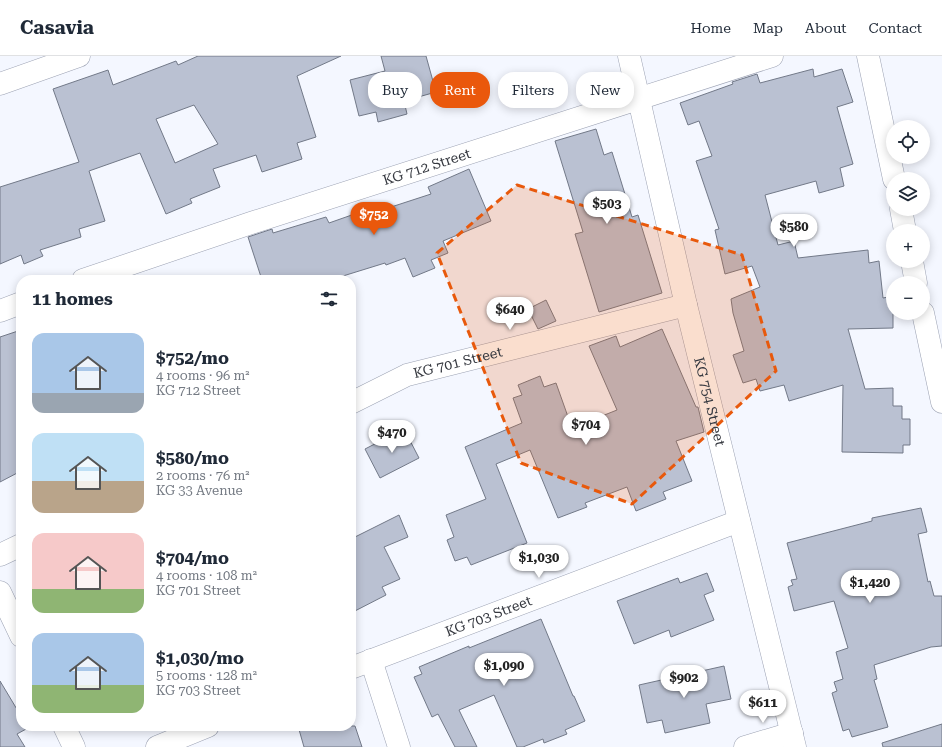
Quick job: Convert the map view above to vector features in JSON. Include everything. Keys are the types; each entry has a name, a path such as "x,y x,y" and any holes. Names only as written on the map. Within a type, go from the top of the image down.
{"street":[{"path":"0,84 79,56"},
{"name":"KG 754 Street","path":"628,56 686,305 793,740"},
{"name":"KG 712 Street","path":"98,275 258,221 772,56"},
{"path":"868,56 893,172"},
{"path":"0,311 16,305"},
{"name":"KG 701 Street","path":"356,400 407,375 686,305"},
{"path":"924,320 942,402"},
{"name":"KG 703 Street","path":"356,666 739,521"},
{"path":"0,555 16,547"},
{"path":"0,592 16,626"},
{"path":"371,660 399,747"},
{"path":"66,731 74,747"},
{"path":"157,747 196,731"},
{"path":"744,747 793,740"}],"highlighted area":[{"path":"517,185 742,255 776,371 632,504 521,463 437,253"}],"building":[{"path":"198,56 341,56 297,76 316,137 297,143 302,159 262,172 256,155 213,169 220,187 190,199 192,203 166,214 140,153 89,171 105,221 79,229 81,237 40,250 43,256 24,264 21,255 0,264 0,187 79,162 53,89 108,70 113,85 176,61 178,65","holes":["194,105 218,144 175,163 156,119"]},
{"path":"381,56 426,56 430,72 430,94 422,96 422,72 381,72 385,71"},
{"path":"813,69 814,77 842,69 853,102 837,107 853,164 840,168 844,186 819,193 816,181 765,195 778,245 794,241 798,258 868,250 869,263 879,261 883,298 886,297 886,320 893,320 893,328 848,329 865,389 893,388 893,406 902,406 902,419 910,419 910,445 903,445 903,453 842,452 843,385 789,401 784,385 760,391 756,379 743,383 733,355 744,351 733,313 731,299 760,287 752,266 725,274 715,230 719,229 696,161 712,156 699,121 688,125 680,103 733,84 732,82 757,74 760,83"},
{"path":"368,75 368,108 406,108 407,114 378,122 376,112 359,116 350,80"},
{"path":"596,129 604,155 612,152 632,217 638,215 662,293 599,312 575,234 583,232 555,141"},
{"path":"469,169 491,221 443,241 448,253 431,260 435,268 413,277 405,258 386,265 385,263 346,275 260,275 248,237 272,229 273,233 326,217 329,223 383,204 385,209 431,194 428,187"},
{"path":"546,300 556,321 538,329 528,309"},
{"path":"662,329 696,407 698,407 704,432 676,441 692,481 663,492 666,499 636,511 627,487 585,503 587,507 558,518 530,450 496,464 527,543 471,565 467,557 455,561 447,540 454,537 446,515 486,499 465,447 522,423 513,398 522,395 518,385 540,376 544,387 556,383 572,428 617,410 589,346 616,336 620,347"},
{"path":"16,332 16,474 0,482 0,337"},
{"path":"404,429 419,458 380,478 365,449"},
{"path":"921,508 927,532 918,534 928,582 930,581 934,596 942,596 942,646 931,647 874,665 877,679 874,680 888,727 852,737 849,729 843,731 832,693 837,691 834,682 843,679 836,652 848,648 834,601 794,611 788,587 793,585 791,580 797,579 787,543 872,521 872,518"},
{"path":"399,515 408,537 384,547 400,579 382,587 386,595 356,610 356,536"},
{"path":"707,573 714,591 704,595 714,620 671,637 669,630 634,644 617,601 678,578 680,583"},
{"path":"541,619 585,721 565,730 567,734 544,743 543,739 523,747 517,747 494,695 459,710 477,747 455,747 438,714 432,717 414,677 422,674 419,667 469,646 469,648"},
{"path":"724,666 731,699 706,704 710,723 665,733 662,720 647,723 639,685"},
{"path":"0,681 16,708 16,731 22,731 17,734 25,747 0,747"},
{"path":"942,724 942,747 883,747 882,743"},
{"path":"356,729 362,747 304,747 299,731 356,731"}]}
